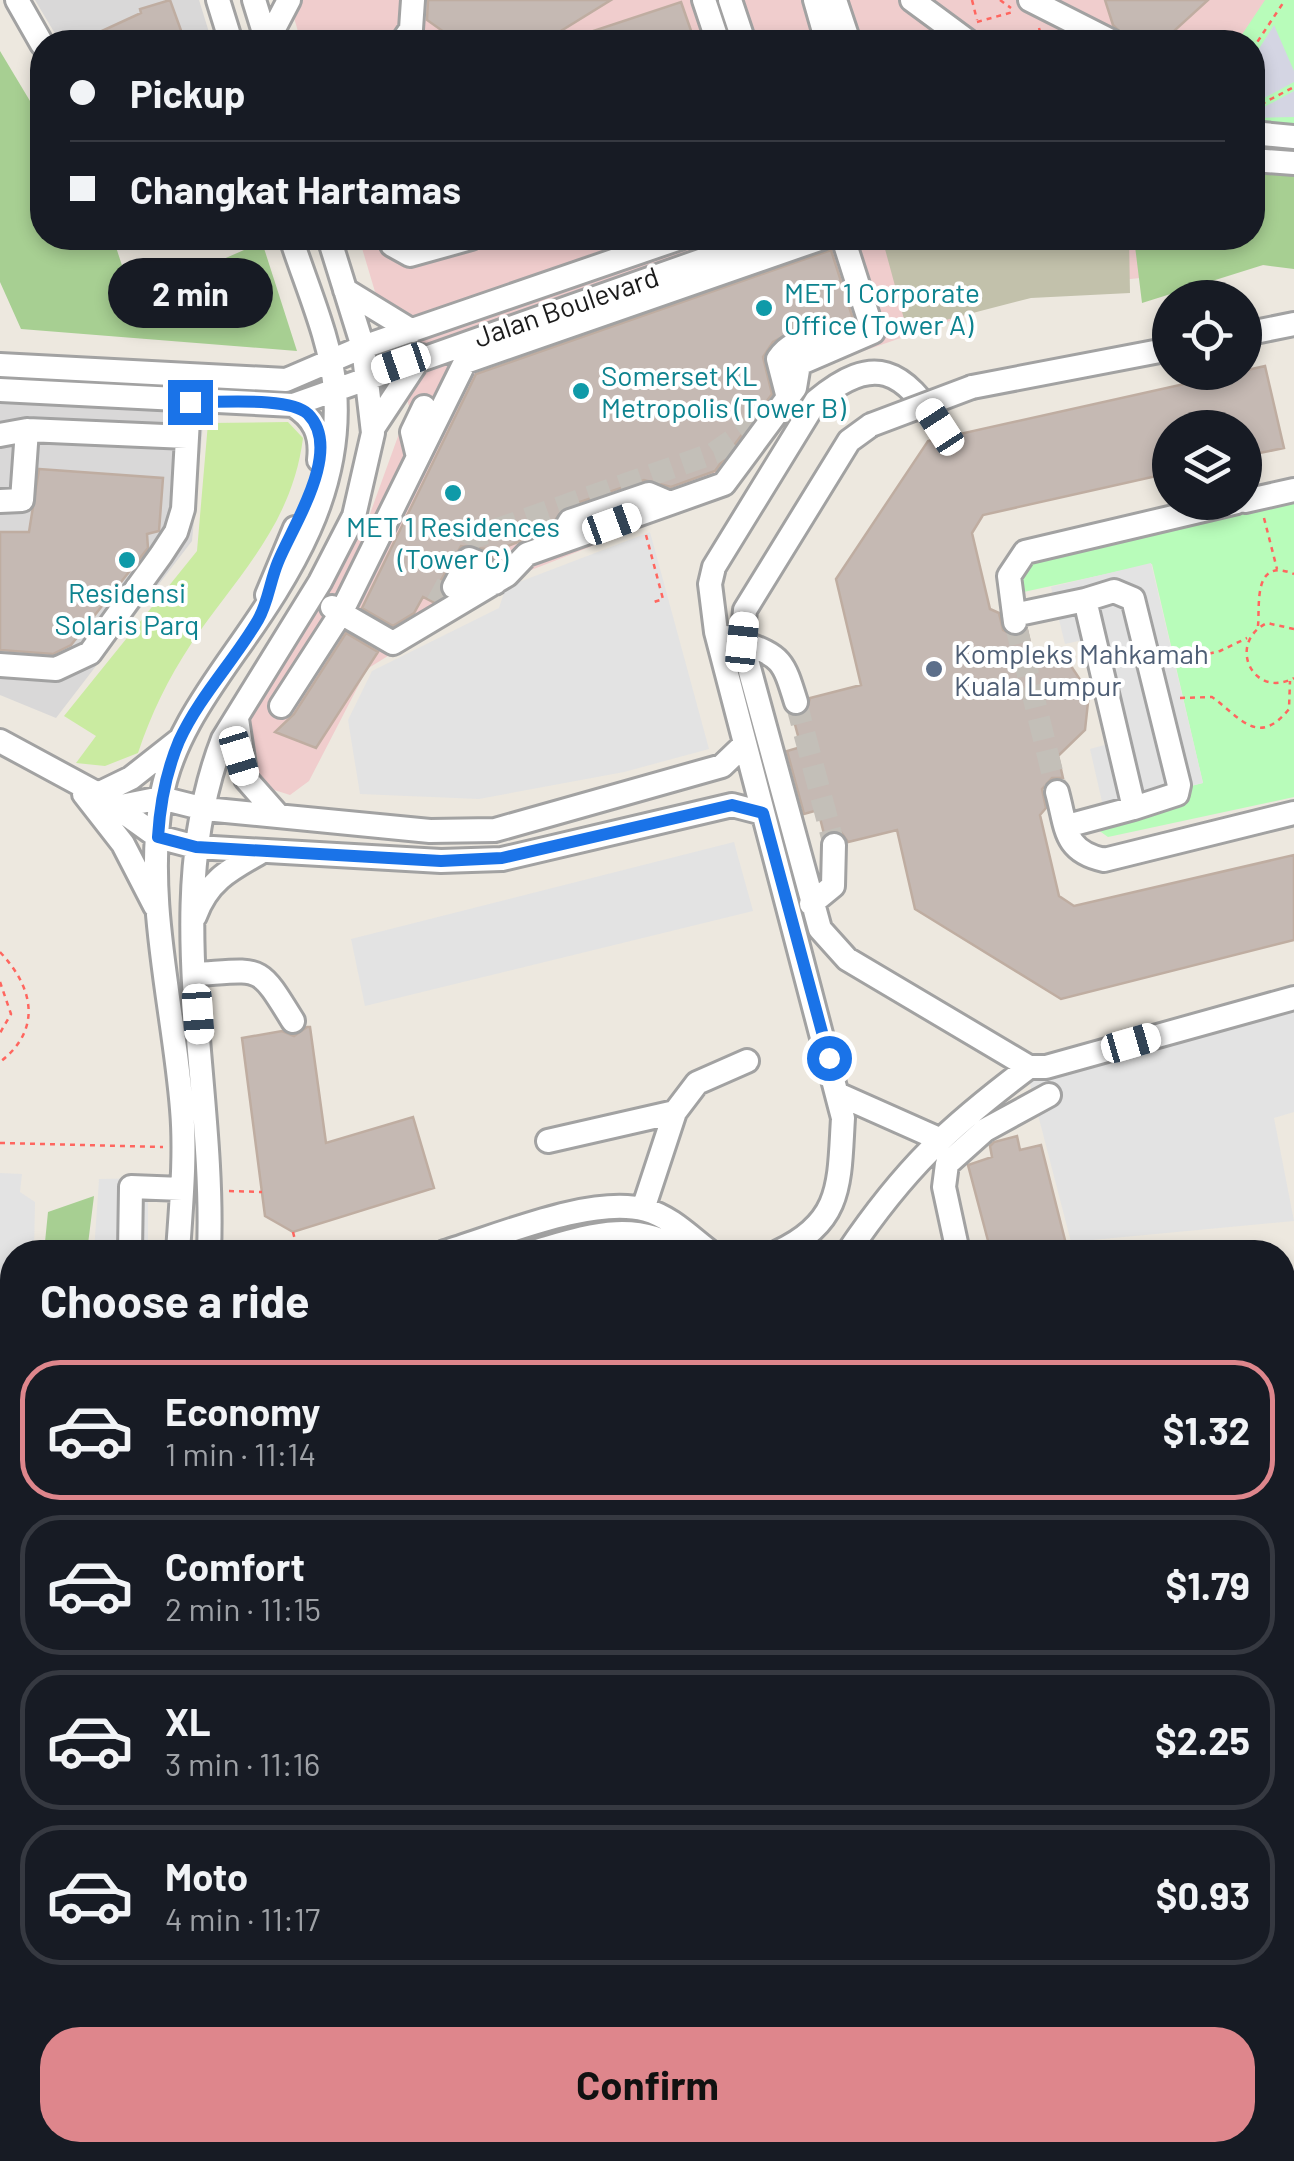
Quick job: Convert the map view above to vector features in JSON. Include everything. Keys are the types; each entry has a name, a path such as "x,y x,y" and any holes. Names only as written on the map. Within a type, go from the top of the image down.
{"street":[{"path":"17,0 34,30"},
{"path":"218,0 227,30"},
{"path":"254,0 263,30"},
{"path":"273,30 289,0"},
{"path":"410,30 413,0"},
{"path":"704,0 714,30"},
{"path":"730,0 740,30"},
{"path":"815,0 823,30"},
{"path":"835,0 844,30"},
{"path":"912,0 963,30"},
{"path":"1023,6 1067,30"},
{"path":"1265,134 1294,137"},
{"path":"1265,161 1294,163"},
{"path":"179,1240 182,1112 159,914 161,798 180,740 290,574 320,508 333,457 335,390 295,250"},
{"path":"212,1240 190,929 196,847 212,767 354,516 374,426 363,346 333,250"},
{"path":"401,250 410,255 428,250"},
{"name":"Jalan Boulevard","path":"0,365 286,380 363,346 645,250"},
{"name":"Jalan Boulevard","path":"0,390 292,404 368,374 729,250"},
{"path":"281,706 341,613 421,462 465,362 787,250"},
{"path":"311,596 393,643 494,583 527,554 724,484 800,377 800,364 868,335 874,328 847,250"},
{"path":"345,290 412,330"},
{"path":"1262,331 1294,324"},
{"path":"1152,352 972,387 871,425 849,442 745,610 742,642 820,929 848,959 1029,1067 1046,1067 1294,998"},
{"path":"374,426 421,356"},
{"path":"804,1240 827,1216 841,1157 840,1096 744,744 716,632 710,584 714,567 816,400 843,382 884,372 904,380 917,392 940,427"},
{"path":"0,665 56,669 90,653 176,532 183,509 190,402"},
{"path":"260,617 278,562 307,505 320,454 317,428 310,415 292,404"},
{"path":"421,462 412,432 424,408"},
{"path":"0,436 28,430 187,438"},
{"path":"0,500 22,500 28,430"},
{"path":"1262,497 1294,490"},
{"path":"557,543 570,522 648,494 670,503"},
{"path":"1067,826 1177,794 1179,785 1133,599 1114,591 1014,619 1009,576 1026,552 1162,520"},
{"path":"479,563 494,583"},
{"path":"1085,600 1134,808"},
{"path":"416,630 437,604"},
{"path":"716,632 776,655 796,702"},
{"path":"236,719 246,779 277,814"},
{"path":"0,740 98,796 158,837 196,847 441,861 502,858 732,805 763,813"},
{"path":"98,796 135,775 180,740"},
{"path":"98,796 161,798 204,809 430,830 495,830 722,766 744,744"},
{"path":"1058,792 1073,846 1081,855 1104,860 1294,814"},
{"path":"98,796 159,914"},
{"path":"812,904 832,886 834,845"},
{"path":"190,929 203,892 218,877 266,850"},
{"path":"195,974 255,970 265,975 293,1021"},
{"path":"988,1042 992,1095"},
{"path":"643,1209 675,1112 697,1083 748,1062"},
{"path":"856,1240 906,1170 1029,1067"},
{"path":"955,1240 944,1187 947,1164 985,1130 1048,1095"},
{"path":"840,1096 939,1139"},
{"path":"548,1141 675,1112"},
{"path":"130,1240 131,1187 182,1189"},
{"path":"507,1240 606,1207 643,1209 665,1217 695,1240"},
{"path":"579,1240 610,1232 643,1232 659,1240"}],"path":[{"path":"970,30 972,0"},
{"path":"1265,31 1286,0"},
{"path":"978,30 1023,6"},
{"path":"1265,102 1294,87"},
{"path":"640,514 663,599 652,603"},
{"path":"1255,520 1277,571"},
{"path":"1256,629 1257,589 1263,578 1277,571 1294,574"},
{"path":"1159,702 1208,696 1241,723 1260,728 1273,724 1289,709 1292,679 1269,684 1253,674 1245,650 1256,629 1276,622 1294,628"},
{"path":"1151,668 1233,647 1252,634"},
{"path":"0,952 20,973 32,1001 26,1036 0,1062"},
{"path":"0,982 11,1014 0,1033"},
{"path":"0,1142 165,1146"},
{"path":"222,1190 262,1192"},
{"path":"293,1232 295,1240"}],"shaded area":[{"path":"35,0 199,0 208,30 53,30"},
{"path":"289,0 1294,0 1294,262 1044,288 812,369 737,489 516,576 367,669 309,781 290,795 265,787 252,756 245,719 367,522 409,406 363,250 1265,250 1265,30 298,30"},
{"path":"1274,25 1294,71 1294,82 1265,98 1265,39"},
{"path":"1294,91 1294,117 1265,118 1265,107"},
{"path":"885,250 1129,250 1130,293 1031,298 907,330"},
{"path":"0,398 204,414 192,541 56,718 0,695"},
{"path":"650,532 709,749 624,772 479,799 360,794 348,720 372,671 499,608 506,587"},
{"path":"1151,563 1203,783 1103,806 1090,749 1108,744 1083,640 1065,644 1051,587"},
{"path":"734,842 753,911 365,1006 351,939"},
{"path":"1294,1011 1294,1112 1274,1118 1294,1221 1070,1240 1029,1080 1059,1067"},
{"path":"0,1173 22,1174 20,1192 35,1202 34,1240 0,1240"},
{"path":"148,1178 148,1240 95,1240 99,1179"}],"green space":[{"path":"1265,0 1294,0 1294,127 1265,126 1265,30 1245,30"},
{"path":"0,51 30,101 30,250 117,250 133,299 244,250 265,250 297,351 21,329 0,282"},
{"path":"1265,170 1294,171 1294,269 1263,265 1215,280 1152,280 1152,300 1142,303 1135,250 1265,250"},
{"path":"288,422 303,438 287,497 260,548 175,670 138,753 105,766 76,763 96,736 64,716 197,551 208,423"},
{"path":"1294,502 1294,797 1108,837 1077,815 1203,783 1152,564 1019,593 1024,569 1048,555 1210,520 1262,520 1262,509"},
{"path":"94,1196 88,1240 45,1240 48,1212"}],"building":[{"path":"170,0 181,30 104,30 141,13 140,9"},
{"path":"428,0 611,0 562,30 441,30 427,20"},
{"path":"1105,0 1208,0 1175,30 1118,30"},
{"path":"681,2 691,30 596,30"},
{"path":"831,250 854,322 838,327 803,326 773,342 763,357 772,394 715,471 671,487 644,480 565,507 547,531 500,549 498,562 485,549 461,546 441,580 442,596 433,602 423,597 414,613 393,626 362,608 476,374"},
{"name":"Kompleks Mahkamah Kuala Lumpur","path":"1265,366 1284,448 1262,453 1262,410 1152,410 1152,477 983,515 972,533 990,609 999,613 1003,630 1016,637 1027,630 1032,651 1069,663 1089,693 1085,730 1058,756 1063,778 1052,778 1042,789 1046,808 1040,815 1059,896 1074,906 1294,855 1294,940 1061,999 915,909 897,830 848,842 841,832 824,834 818,810 804,814 787,751 801,747 793,717 806,713 810,698 861,685 836,579 928,441 1157,390 1262,390"},
{"name":"Residensi Solaris Parq","path":"39,469 163,478 159,531 147,534 148,548 71,645 53,654 0,650 0,532 29,532"},
{"path":"346,633 378,652 316,748 275,732 294,714"},
{"path":"307,1027 326,1143 413,1117 434,1188 293,1232 265,1216 242,1038 282,1031 294,1036"},
{"path":"1017,1136 1020,1150 1041,1145 1065,1240 988,1240 968,1165 992,1157 990,1146"}],"tunnel":[{"path":"437,603 472,538 714,453 769,414"},
{"path":"1015,622 1057,792"},
{"path":"796,702 834,845"}],"place":[{"name":"MET 1 Corporate Office (Tower A)","path":"764,308"},
{"name":"Somerset KL Metropolis (Tower B)","path":"581,391"},
{"name":"MET 1 Residences (Tower C)","path":"453,493"},
{"name":"Residensi Solaris Parq","path":"127,560"},
{"name":"Kompleks Mahkamah Kuala Lumpur","path":"934,669"}],"route":[{"path":"190,402 292,404 310,415 317,428 320,454 307,505 278,562 260,617 215,680 180,740 161,798 158,837 196,847 441,861 502,858 732,805 763,813 786,910 829,1058"}]}
